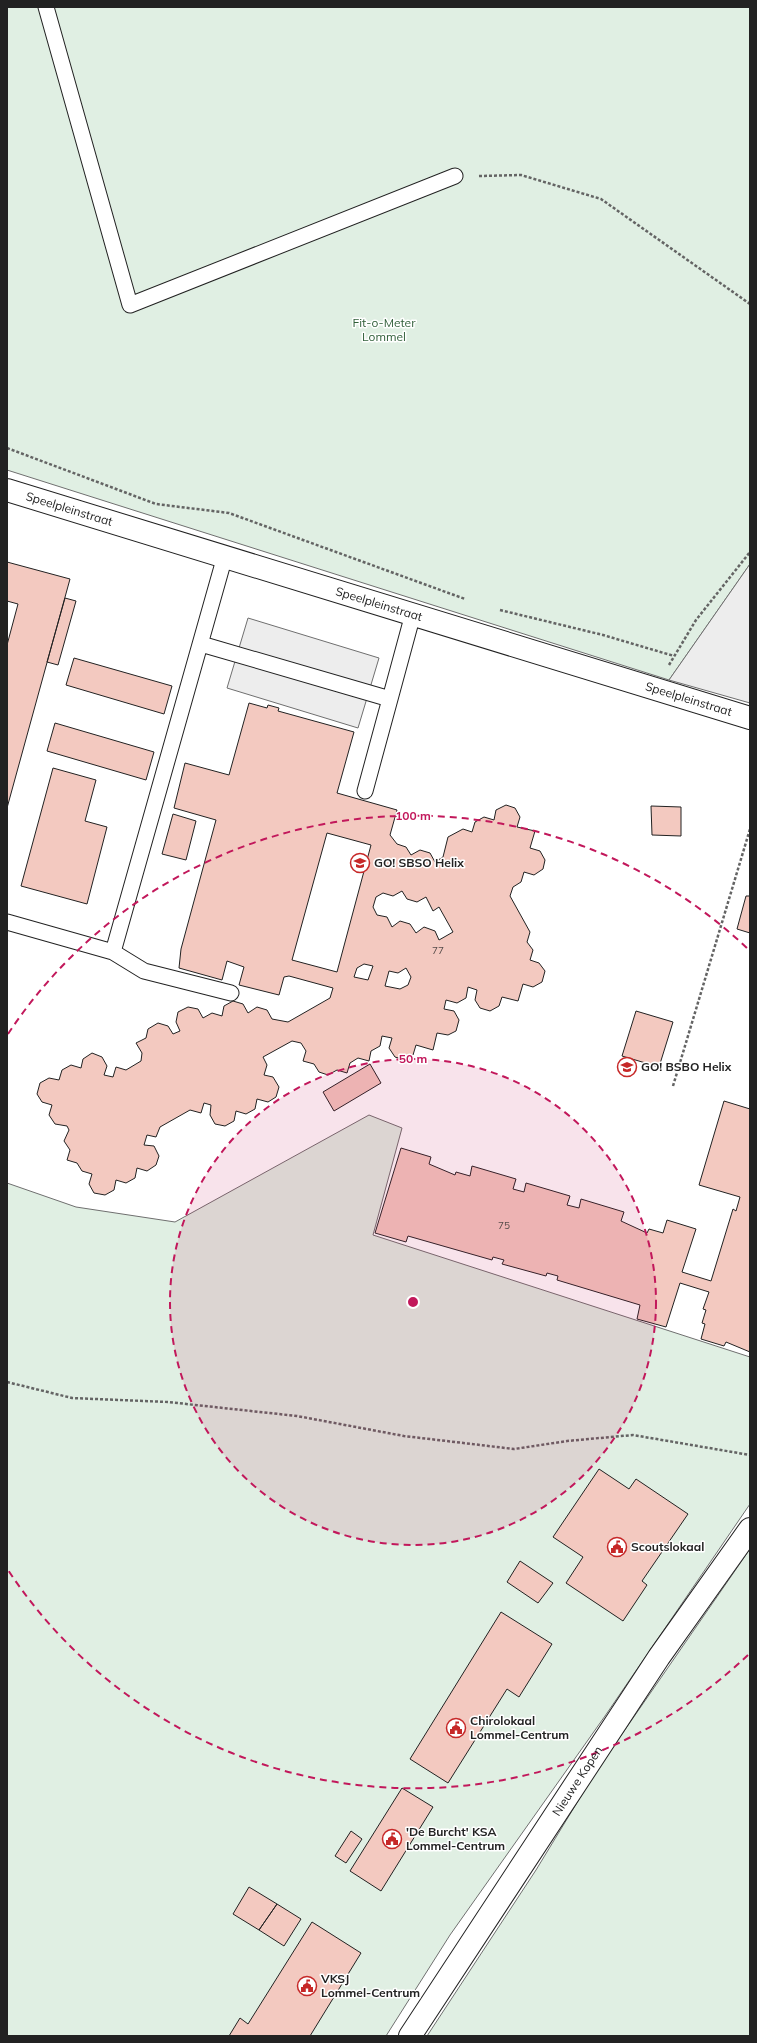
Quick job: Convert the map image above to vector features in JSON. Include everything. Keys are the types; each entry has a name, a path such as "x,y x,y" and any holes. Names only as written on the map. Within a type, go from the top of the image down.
{"street":[{"name":"Speelpleinstraat","path":"7,490 750,718"},
{"name":"Nieuwe Kopen","path":"410,2036 659,1657 750,1529"}],"lane":[{"path":"46,7 130,305 455,176"},
{"path":"113,952 225,556"},
{"path":"365,791 413,614"},
{"path":"201,644 390,699"},
{"path":"7,922 113,952 144,971 231,993"}],"path":[{"path":"455,176 520,175 601,199 750,304"},
{"path":"7,448 156,504 229,513 469,600"},
{"path":"654,689 696,620 750,552"},
{"path":"499,609 603,634 674,656"},
{"path":"672,1086 750,829"},
{"path":"7,1382 72,1398 168,1402 297,1416 404,1436 514,1449 567,1441 633,1435 750,1455"}],"green space":[{"name":"Fit-o-Meter Lommel","path":"7,7 750,7 750,564 669,680 7,470"},
{"path":"369,1115 402,1128 373,1235 750,1357 750,1504 605,1716 450,1935 386,2036 7,2036 7,1183 76,1207 175,1222"},
{"path":"750,1549 750,2036 427,2036 536,1870 595,1773"}],"shaded area":[{"path":"750,564 750,703 669,680"},
{"path":"248,618 379,658 358,728 227,688"}],"building":[{"path":"7,562 70,579 7,808 7,645 18,604 7,601"},
{"path":"65,598 76,601 58,665 47,662"},
{"path":"74,658 172,686 164,714 66,685"},
{"path":"249,703 267,708 268,705 279,708 278,711 354,732 337,793 397,810 390,835 397,844 406,847 411,855 420,850 430,853 435,862 443,857 448,837 463,829 472,832 475,822 484,817 494,820 496,810 506,805 515,808 520,817 517,827 535,831 530,848 540,851 545,860 543,869 534,875 524,872 521,882 513,887 510,896 530,932 527,942 533,950 530,960 539,963 545,971 542,982 533,987 523,984 518,1001 502,997 499,1006 490,1011 480,1008 475,1000 477,990 468,987 466,998 457,1003 446,1000 444,1009 454,1011 459,1020 456,1031 448,1035 437,1033 433,1050 416,1045 413,1055 405,1060 395,1057 389,1048 392,1038 382,1036 380,1046 371,1051 369,1061 358,1058 350,1063 347,1073 337,1070 328,1075 319,1072 314,1064 303,1061 306,1051 301,1043 292,1041 263,1057 267,1065 264,1075 273,1077 279,1087 276,1097 268,1102 257,1099 255,1109 246,1114 236,1111 234,1121 225,1126 215,1124 210,1115 211,1105 204,1103 201,1113 190,1110 160,1127 156,1137 147,1135 144,1145 154,1146 159,1156 156,1165 147,1171 137,1168 135,1178 126,1183 116,1180 114,1190 105,1195 94,1193 89,1184 92,1174 82,1171 77,1163 67,1160 70,1150 64,1141 69,1130 67,1126 55,1124 49,1115 52,1105 42,1102 37,1094 40,1083 49,1078 59,1080 62,1070 71,1065 81,1068 83,1059 92,1053 102,1057 107,1066 104,1075 113,1077 116,1067 126,1070 141,1061 142,1053 136,1043 146,1038 148,1029 158,1023 168,1026 173,1034 180,1031 176,1022 178,1012 188,1007 198,1009 203,1018 212,1013 222,1016 224,1006 233,1001 243,1004 248,1013 257,1007 267,1010 272,1019 288,1022 330,998 333,988 289,976 284,977 279,995 239,985 244,967 227,961 222,980 179,968 181,949 216,820 174,808 185,763 229,775","holes":["327,833 371,845 337,972 292,960","402,891 407,899 417,902 426,897 433,911 439,907 453,932 439,940 435,931 424,927 416,933 410,924 400,921 392,927 387,917 377,915 373,907 376,897 383,893 393,896","364,964 373,966 368,980 354,977 357,968","406,968 411,977 408,985 400,989 385,986 389,971 398,973"]},
{"path":"55,723 154,752 146,780 47,751"},
{"path":"53,768 96,780 85,821 107,827 87,904 21,886"},
{"path":"651,806 681,807 681,836 652,835"},
{"path":"173,814 196,821 186,860 162,854"},
{"path":"746,896 750,896 750,933 737,929"},
{"path":"636,1011 673,1022 659,1067 622,1056"},
{"path":"370,1064 381,1083 334,1111 323,1092"},
{"path":"724,1101 750,1109 750,1352 726,1342 724,1346 701,1339 705,1324 702,1323 706,1310 703,1309 709,1292 680,1283 666,1327 637,1319 640,1305 557,1280 558,1276 547,1273 546,1276 502,1264 504,1260 493,1257 492,1260 408,1236 406,1242 375,1233 401,1148 431,1157 429,1164 455,1175 456,1172 470,1176 472,1166 516,1179 513,1189 524,1192 526,1183 570,1196 567,1205 579,1208 581,1199 624,1212 621,1221 647,1233 649,1229 663,1233 667,1220 696,1229 682,1272 711,1281 733,1209 736,1211 740,1197 699,1185"},
{"name":"Scoutslokaal","path":"599,1469 629,1489 636,1479 688,1514 642,1581 647,1585 623,1621 566,1583 583,1557 553,1537"},
{"path":"520,1561 553,1583 538,1603 507,1582"},
{"name":"Chirolokaal Lommel-Centrum","path":"501,1612 552,1644 519,1697 507,1689 448,1783 410,1759"},
{"name":"'De Burcht' KSA Lommel-Centrum","path":"402,1788 433,1807 381,1891 350,1871"},
{"path":"351,1831 362,1839 346,1863 335,1856"},
{"path":"249,1887 277,1904 259,1930 233,1914"},
{"path":"277,1904 301,1919 284,1946 259,1930"},
{"name":"VKSJ Lommel-Centrum","path":"312,1922 361,1953 310,2036 229,2036 240,2018 248,2024"}],"place":[{"name":"GO! SBSO Helix","path":"360,863"},
{"name":"GO! BSBO Helix","path":"627,1067"},
{"name":"Scoutslokaal","path":"617,1547"},
{"name":"Chirolokaal Lommel-Centrum","path":"456,1728"},
{"name":"'De Burcht' KSA Lommel-Centrum","path":"392,1839"},
{"name":"VKSJ Lommel-Centrum","path":"307,1986"}]}
